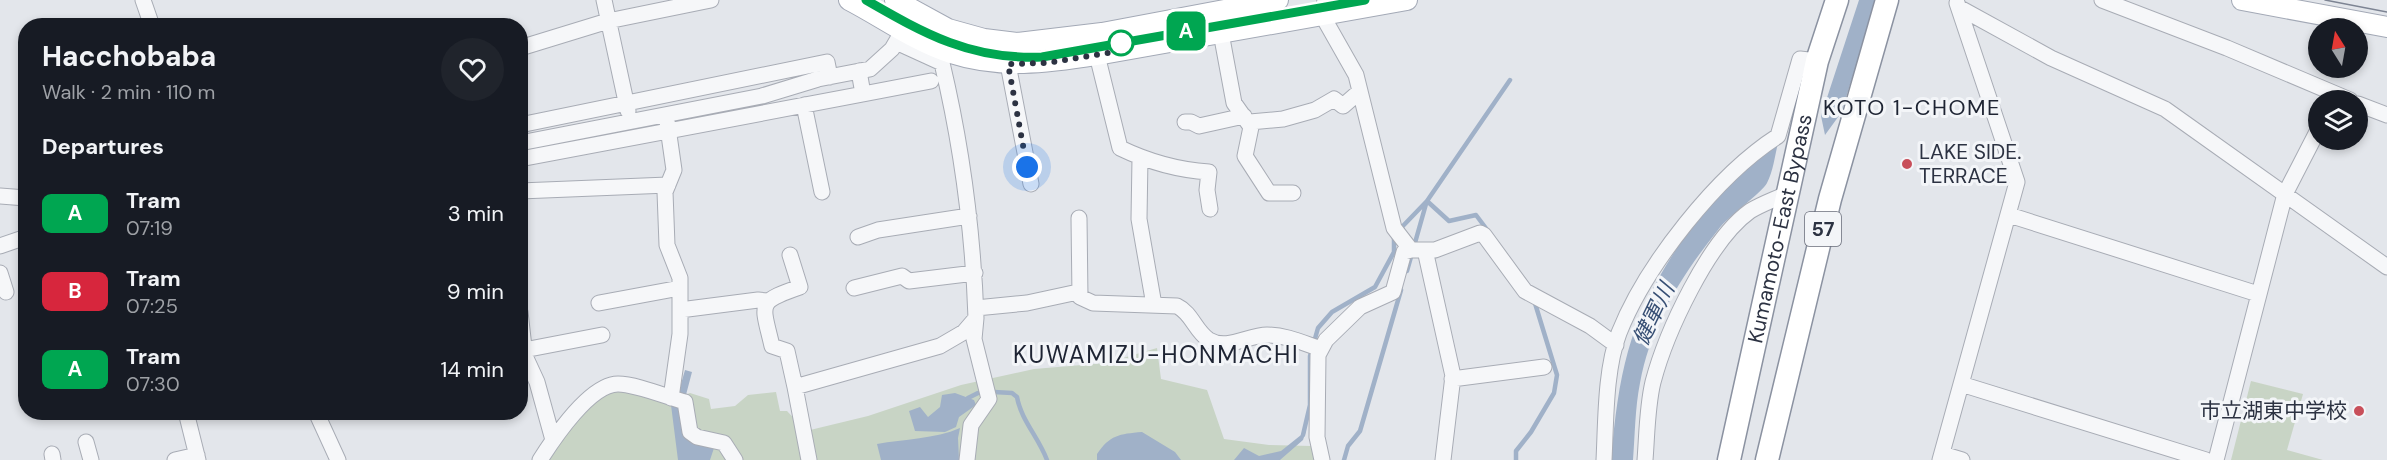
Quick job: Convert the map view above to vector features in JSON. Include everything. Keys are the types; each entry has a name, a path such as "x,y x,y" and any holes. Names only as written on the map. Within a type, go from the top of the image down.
{"highway":[{"name":"Kumamoto-East Bypass","path":"1728,460 1817,61 1837,0"},
{"name":"Kumamoto-East Bypass","path":"1767,460 1830,199 1887,0"}],"main road":[{"path":"849,0 900,36 950,53 1008,64 1047,63 1221,33 1323,7 1407,0"},
{"path":"895,0 955,31 984,39 1018,43 1102,33 1278,0"},
{"path":"2242,0 2387,27"}],"street":[{"path":"604,0 631,122"},
{"path":"528,46 608,21 711,0"},
{"path":"2102,0 2226,48 2320,90"},
{"path":"146,1 150,18"},
{"path":"1958,4 2051,58 2165,109 2387,267"},
{"path":"1958,4 2017,182 1941,457 1962,460"},
{"path":"1323,7 1356,75 1394,228 1418,250 1452,379 1443,460"},
{"path":"528,141 762,96 830,77 870,69 885,57 914,11"},
{"path":"1221,33 1234,103 1247,119 1245,149 1247,163 1269,193 1293,193"},
{"path":"900,36 942,63 953,109 975,273 974,339 989,399 971,425 967,460"},
{"path":"1097,55 1120,148 1140,158 1181,170 1209,172 1207,190 1210,209"},
{"path":"1604,460 1608,395 1616,345 1619,334 1652,269 1702,204 1755,150 1778,136 1800,59 1817,61"},
{"path":"528,123 827,62 830,77"},
{"path":"1008,64 1031,184"},
{"path":"859,71 863,94"},
{"path":"528,157 932,81"},
{"path":"1185,122 1199,126 1247,119 1293,116 1315,110 1335,99 1343,106 1359,92"},
{"path":"804,105 822,192"},
{"path":"2368,108 2387,115"},
{"path":"666,115 674,170 665,192 667,245 680,278 677,400 690,432 697,437 724,443 735,460"},
{"path":"2216,460 2285,194 2308,149"},
{"path":"1140,158 1138,219 1154,305"},
{"path":"528,190 668,185"},
{"path":"1645,460 1653,384 1666,342 1690,290 1723,240 1750,211 1788,193"},
{"path":"0,196 18,197"},
{"path":"2009,215 2258,294"},
{"path":"858,237 878,230 969,216"},
{"path":"1079,218 1078,292 1080,297 1093,303 1178,306 1185,309 1200,332 1209,340 1223,344 1268,335 1283,336 1321,349"},
{"path":"1322,460 1317,437 1318,355 1326,340 1360,307 1393,292 1404,252 1435,250 1480,233 1484,235 1525,291 1590,326 1616,345"},
{"path":"0,246 18,240"},
{"path":"680,310 758,300 767,301 800,287 790,255"},
{"path":"0,273 6,292"},
{"path":"854,288 902,276 909,281 975,273"},
{"path":"599,303 680,288"},
{"path":"795,387 939,346 964,332 976,313 1078,292"},
{"path":"767,301 763,309 772,346 787,351 809,460"},
{"path":"528,343 602,335"},
{"path":"528,358 545,407 553,440"},
{"path":"1452,379 1544,367"},
{"path":"540,460 553,440 594,394 607,386 619,384 677,400"},
{"path":"1961,384 2206,460"},
{"path":"176,460 197,458 188,420"},
{"path":"321,420 338,460"},
{"path":"86,442 91,460"}],"green space":[{"path":"1157,348 1161,379 1207,390 1224,439 1269,445 1311,446 1316,451 1317,460 545,460 571,424 610,388 671,400 690,393 709,399 711,409 735,406 748,395 776,392 780,411 787,411 806,431 868,416 961,385 1034,369 1106,363"},
{"path":"2251,381 2303,394 2287,450 2323,460 2231,460"}],"water":[{"path":"1859,0 1877,0 1841,113 1825,135 1821,116"},
{"name":"健軍川","path":"1778,143 1767,183 1718,230 1692,265 1669,302 1645,361 1636,412 1633,460 1611,460 1623,373 1629,347 1648,298 1679,245 1705,208"},
{"path":"685,370 692,372 682,410 683,428 714,448 710,460 678,460 671,405 679,391"},
{"path":"955,393 974,400 976,405 959,417 956,427 945,432 915,431 909,411 920,407 928,417 940,407 942,395"},
{"path":"960,428 959,460 881,460 877,444 930,437"},
{"path":"1306,431 1303,440 1280,460 1234,460 1244,448 1259,456 1281,451"},
{"path":"1142,432 1175,452 1181,460 1097,460 1097,454 1111,439"}],"waterway":[{"path":"1400,229 1427,201 1510,80"},
{"path":"1427,201 1449,221 1476,215 1488,231"},
{"path":"1407,271 1426,204"},
{"path":"1303,435 1310,405 1310,356 1318,328 1332,312 1375,287 1394,252 1394,235"},
{"path":"1344,460 1348,446 1360,431 1401,290"},
{"path":"1516,460 1516,451 1531,432 1554,393 1557,375 1534,300"},
{"path":"994,392 1012,393 1017,397 1022,413 1047,460"},
{"path":"968,398 978,393"}],"tram line":[{"path":"866,0 908,24 950,43 993,55 1016,57 1042,57 1364,0"},
{"name":"A","path":"866,0 923,33 959,48 1003,57 1022,58 1042,57 1365,0"},
{"path":"2325,0 2387,12"}],"place":[{"name":"LAKE SIDE. TERRACE","path":"1907,164"},
{"name":"市立湖東中学校","path":"2359,411"}],"district":[{"name":"KOTO 1-CHOME","path":"1912,107"},
{"name":"KUWAMIZU-HONMACHI","path":"1156,355"}],"route":[{"path":"1027,167 1019,134 1008,64 1047,63 1125,50 1121,43"}]}
